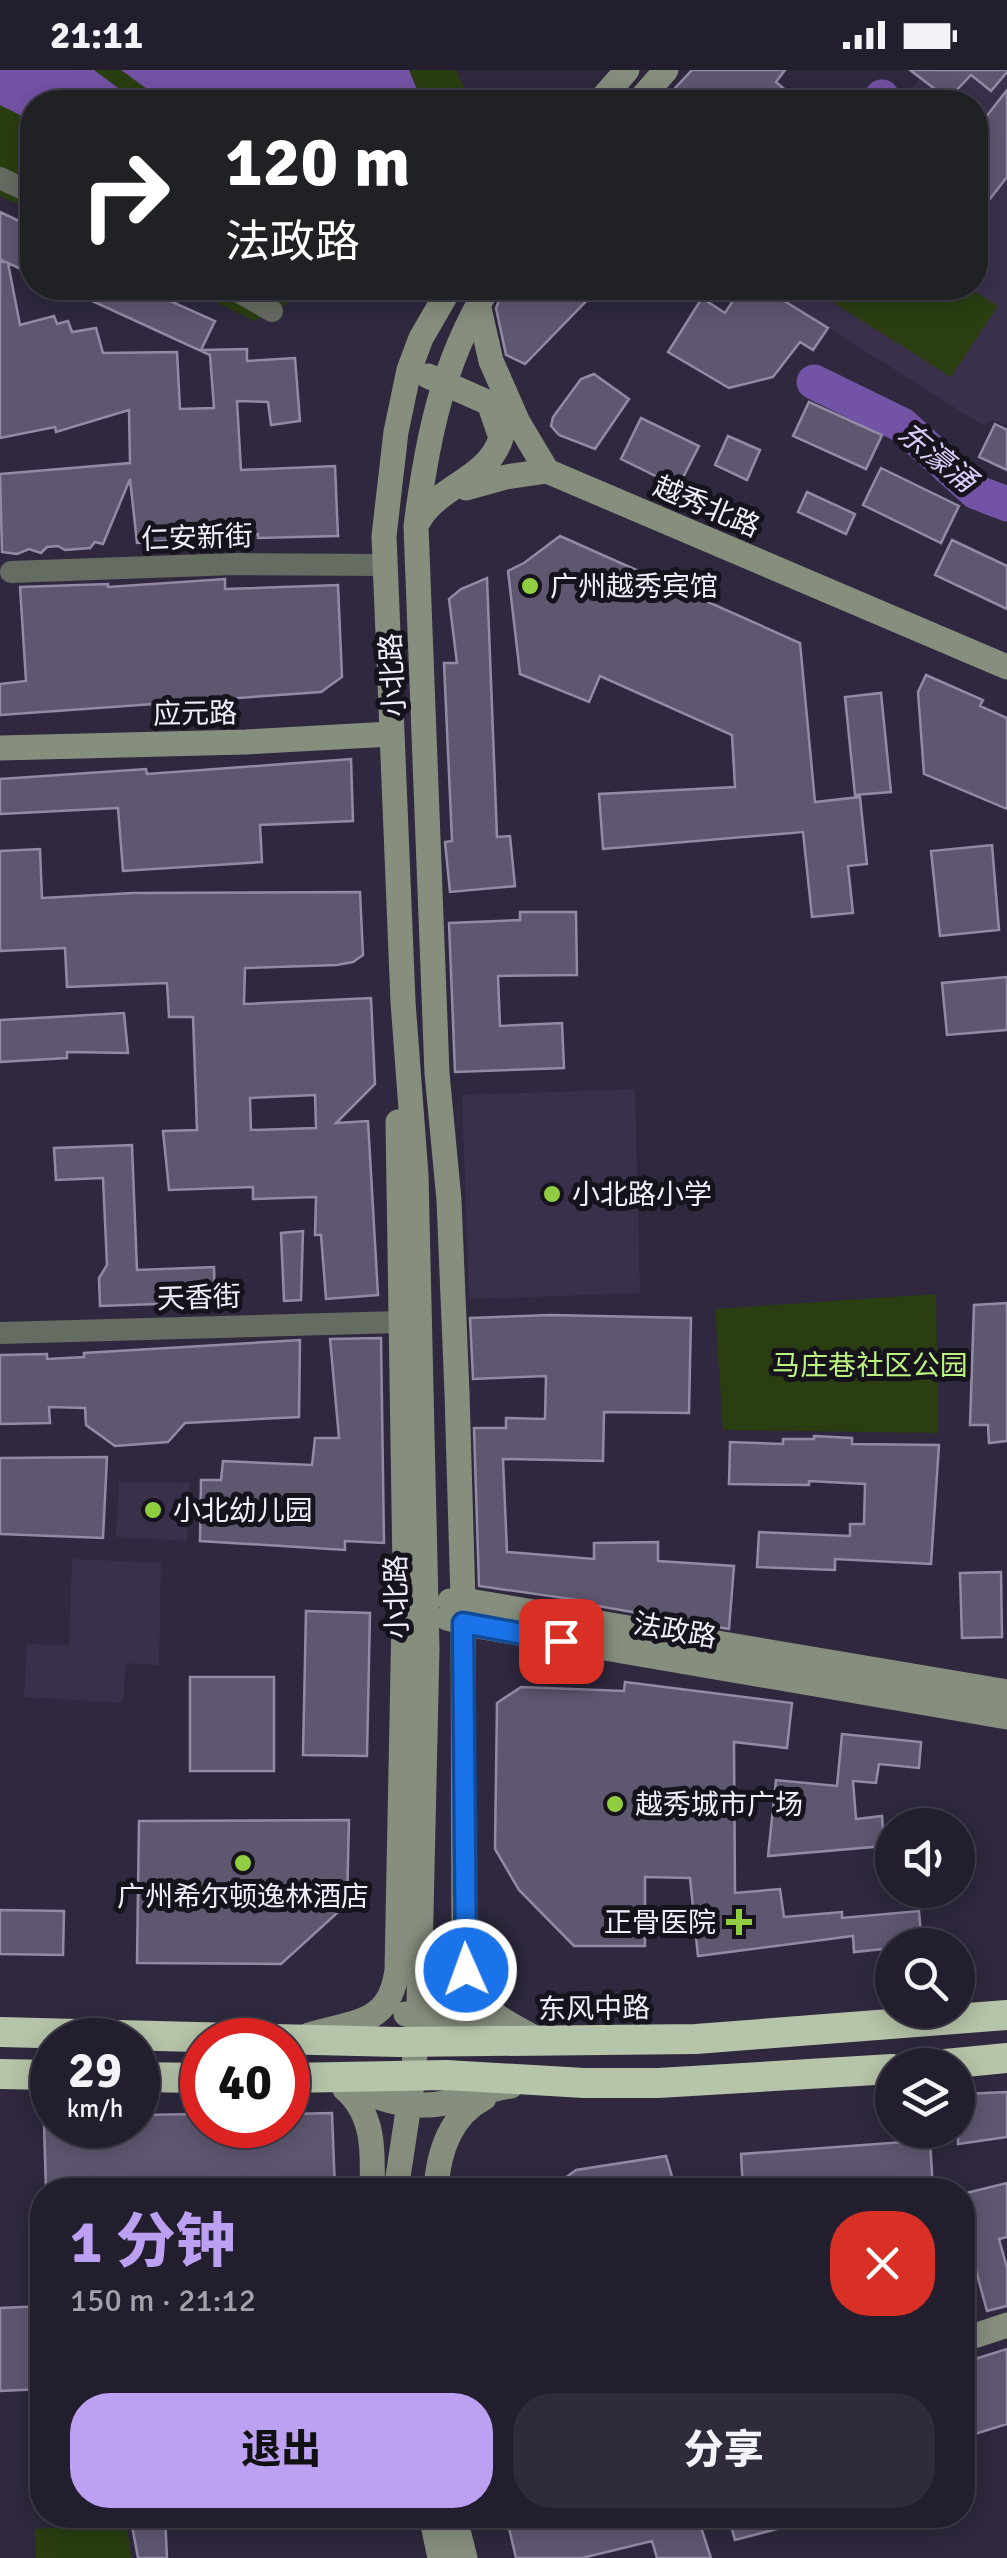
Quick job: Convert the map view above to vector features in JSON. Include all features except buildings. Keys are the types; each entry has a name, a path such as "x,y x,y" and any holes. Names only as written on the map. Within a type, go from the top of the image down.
{"highway":[{"name":"东风中路","path":"310,2038 398,2042 696,2039 1007,2015"},
{"name":"东风中路","path":"0,2032 180,2036"},
{"path":"975,2061 1007,2058"},
{"path":"310,2077 446,2075 658,2082 875,2070"},
{"path":"0,2074 30,2075"}],"main road":[{"path":"608,90 626,70"},
{"path":"648,90 666,70"},
{"name":"小北路","path":"414,2178 432,2038 437,1939 442,1607 425,1220 403,1002 384,565 389,483 409,370 443,300"},
{"name":"小北路","path":"481,300 443,381 426,451 416,526 438,1073 452,1267 463,1612 464,1950 468,1982 490,2014 539,2040"},
{"path":"442,496 506,477 547,471 519,424 491,361 483,300"},
{"path":"409,370 489,403 519,424"},
{"path":"416,526 431,503 480,471 498,447 499,427 489,403"},
{"name":"越秀北路","path":"547,471 1007,666"},
{"name":"应元路","path":"0,748 391,734"},
{"name":"小北路","path":"310,2034 382,2010 394,1992 398,1953 404,1603 397,1162 403,1002"},
{"name":"小北路","path":"398,2178 417,2038 422,1927 427,1634 425,1220 438,1073"},
{"path":"403,1506 417,1526 428,1531 447,1526 460,1511"},
{"name":"法政路","path":"404,1603 1007,1692"},
{"name":"法政路","path":"463,1612 1007,1717"},
{"path":"398,1953 417,1972 435,1974 454,1967 464,1950"},
{"path":"329,2076 362,2108 372,2139 372,2178"},
{"path":"437,2178 452,2128 478,2100 539,2081"},
{"path":"373,2158 378,2142 388,2130 408,2123 427,2132 437,2178"},
{"path":"975,2336 1007,2326"},
{"path":"426,2558 427,2528"},
{"path":"432,2528 440,2558"},
{"path":"457,2528 464,2558"}],"street":[{"path":"253,300 272,311"},
{"name":"仁安新街","path":"11,572 235,564 384,565"},
{"name":"天香街","path":"0,1332 400,1322"}],"shaded area":[{"path":"0,70 94,70 121,90 20,90 20,115 0,105"},
{"path":"121,70 409,70 417,90 148,90"},
{"path":"926,70 1007,70 1007,425 992,420 984,426 784,300 988,300 988,90 910,90"},
{"name":"小北路小学","path":"635,1089 640,1293 469,1299 462,1095"},
{"name":"小北幼儿园","path":"119,1482 189,1483 187,1541 116,1537"},
{"path":"72,1559 161,1563 159,1665 126,1663 123,1703 24,1697 27,1644 69,1645"}],"green space":[{"path":"0,70 456,70 465,90 20,90 20,205 0,196"},
{"path":"213,300 293,300 254,321"},
{"path":"829,300 988,300 998,306 951,377"},
{"name":"马庄巷社区公园","path":"936,1294 938,1433 723,1430 715,1309"},
{"path":"126,2528 132,2558 36,2558 35,2529"}],"waterway":[{"name":"东濠涌","path":"814,382 902,425 976,492 1007,504"}],"place":[{"name":"广州越秀宾馆","path":"530,586"},
{"name":"小北路小学","path":"552,1194"},
{"name":"小北幼儿园","path":"153,1510"},
{"name":"越秀城市广场","path":"615,1804"},
{"name":"广州希尔顿逸林酒店","path":"243,1863"},
{"name":"正骨医院","path":"739,1922"}],"route":[{"path":"466,1970 463,1623 561,1641"}]}
